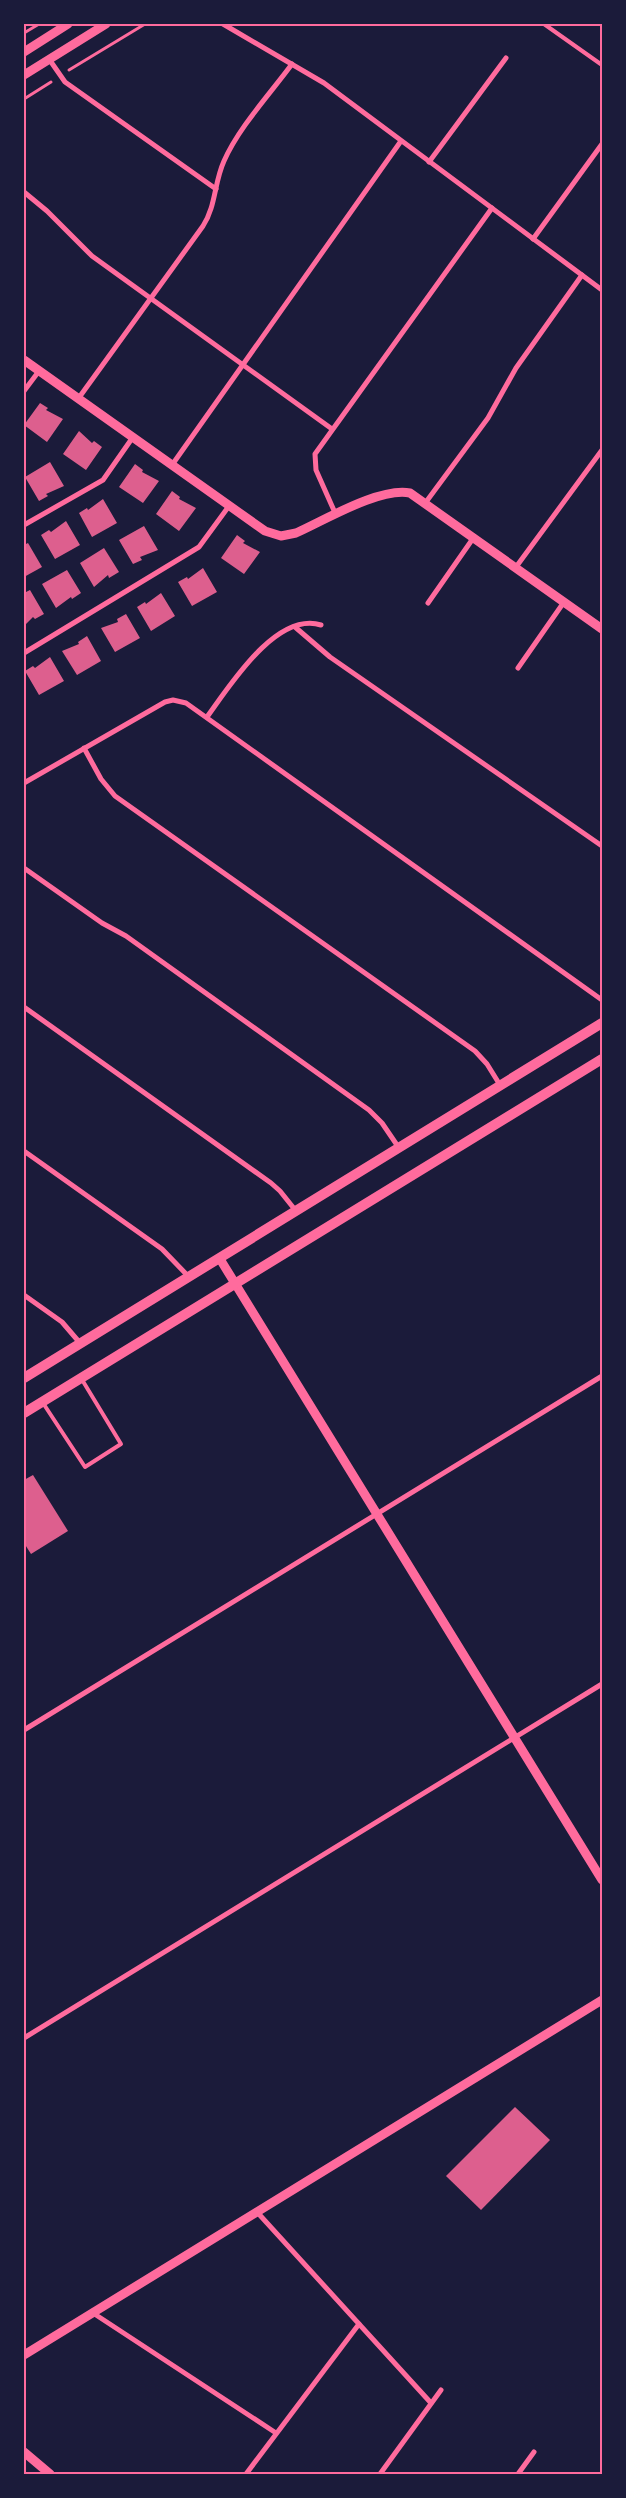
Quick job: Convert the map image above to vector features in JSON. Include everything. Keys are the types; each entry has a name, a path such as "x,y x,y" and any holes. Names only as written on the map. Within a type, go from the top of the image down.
{"main road":[{"path":"24,1378 602,1023"},
{"path":"24,1413 602,1059"}],"street":[{"path":"24,52 68,24"},
{"path":"24,75 106,24"},
{"path":"223,24 324,84 602,290"},
{"path":"429,162 506,58"},
{"path":"49,60 66,82 122,124 216,189"},
{"path":"78,399 208,218 221,168 231,148 292,64"},
{"path":"172,465 401,141"},
{"path":"533,239 602,144"},
{"path":"24,192 47,211 92,256 332,429"},
{"path":"336,515 314,464 315,454 492,208"},
{"path":"426,502 488,418 516,368 582,275"},
{"path":"24,360 265,531 281,536 296,533 392,492 410,493 426,502 602,629"},
{"path":"24,392 39,370"},
{"path":"24,525 103,480 133,438"},
{"path":"516,567 602,450"},
{"path":"24,652 199,546 229,506"},
{"path":"428,603 474,537"},
{"path":"518,668 564,602"},
{"path":"207,717 260,648 296,627 309,623 321,625"},
{"path":"296,627 330,657 602,846"},
{"path":"24,783 158,706 173,700 186,703 602,1000"},
{"path":"84,748 100,779 120,800 475,1051 487,1064 500,1086"},
{"path":"24,868 102,923 126,936 369,1110 382,1123 399,1148"},
{"path":"24,1007 271,1183 280,1191 296,1212"},
{"path":"24,1151 162,1249 190,1277"},
{"path":"220,1259 602,1880"},
{"path":"24,1295 62,1322 80,1343"},
{"path":"24,1730 602,1376"},
{"path":"24,2038 602,1684"},
{"path":"24,2355 602,2000"},
{"path":"257,2212 431,2403"},
{"path":"93,2313 276,2433"},
{"path":"246,2474 359,2324"},
{"path":"380,2474 441,2390"},
{"path":"24,2452 50,2474"},
{"path":"518,2474 534,2452"}],"lane":[{"path":"544,24 602,65"},
{"path":"42,1402 84,1467 122,1444 81,1378"}],"path":[{"path":"24,33 39,24"},
{"path":"24,99 145,24"}],"building":[{"path":"40,403 48,408 46,410 63,419 47,442 24,425"},
{"path":"79,431 92,443 94,441 102,447 86,470 63,454"},
{"path":"50,462 64,486 46,494 48,496 39,501 25,477"},
{"path":"135,464 143,470 142,472 159,481 143,503 119,487"},
{"path":"172,491 180,497 179,499 196,508 179,531 156,514"},
{"path":"103,499 117,523 92,537 79,513 87,508 88,510"},
{"path":"66,521 80,545 55,559 41,535 49,530 51,532"},
{"path":"144,526 158,550 140,557 142,560 133,564 119,540"},
{"path":"237,535 245,541 243,543 260,552 244,574 221,558"},
{"path":"28,543 42,567 24,577 24,545"},
{"path":"104,548 119,572 109,578 108,575 94,587 80,563"},
{"path":"203,568 217,592 192,606 178,582 187,577 188,579"},
{"path":"67,570 81,593 72,599 71,597 56,608 42,584"},
{"path":"30,590 44,614 35,619 33,617 24,626 24,593"},
{"path":"161,593 175,616 151,631 137,607 145,602 146,604"},
{"path":"126,614 140,638 115,652 101,628 118,622 117,619"},
{"path":"87,636 101,661 77,675 62,651 79,644 78,642"},
{"path":"50,657 64,681 39,695 25,671 33,666 35,668"},
{"path":"33,1475 68,1531 31,1554 24,1543 24,1480"},
{"path":"515,2107 550,2140 481,2210 446,2176"}]}
